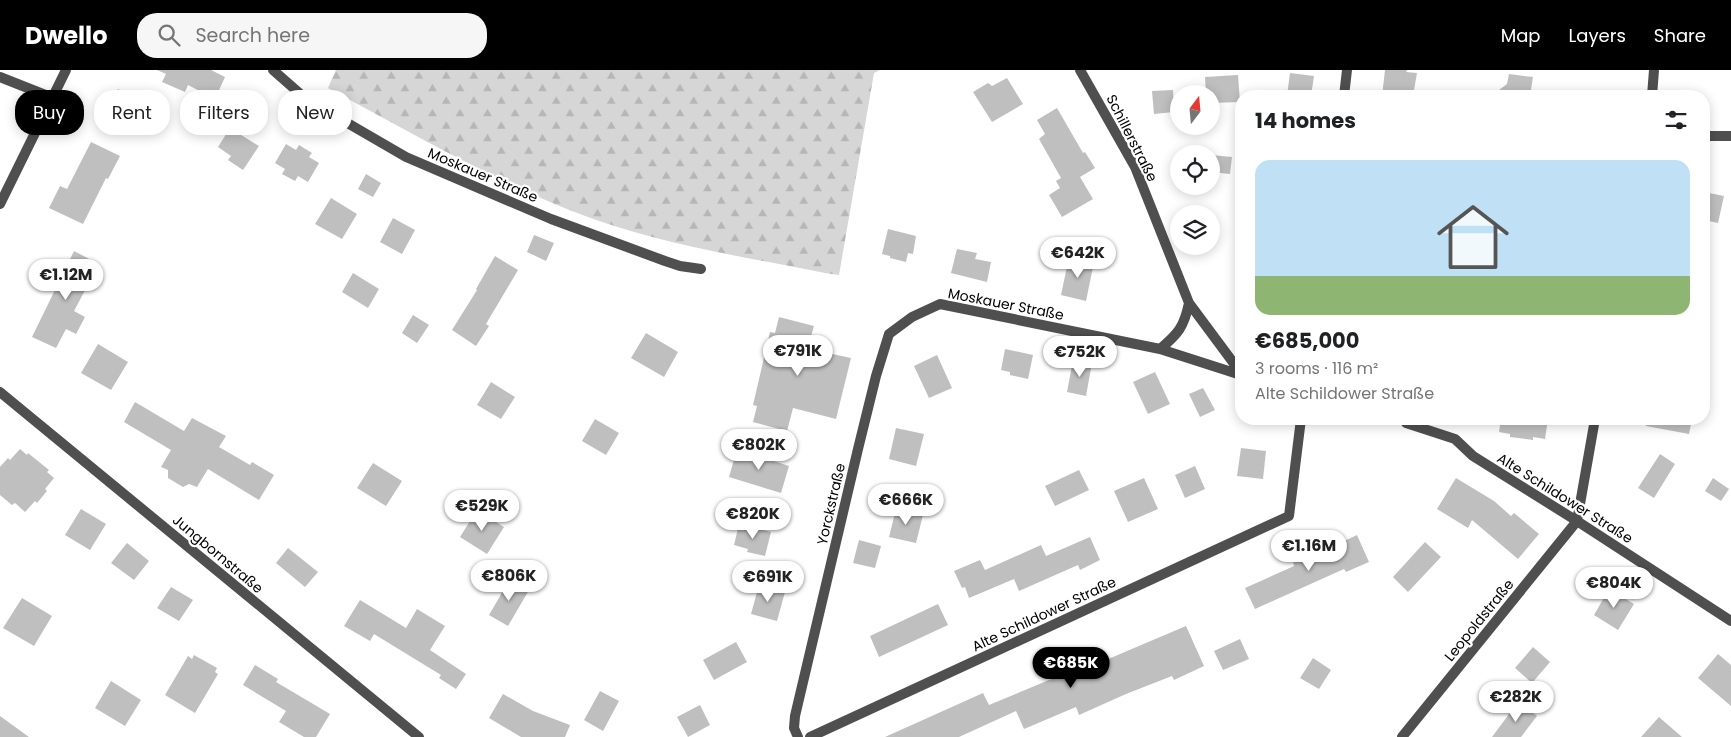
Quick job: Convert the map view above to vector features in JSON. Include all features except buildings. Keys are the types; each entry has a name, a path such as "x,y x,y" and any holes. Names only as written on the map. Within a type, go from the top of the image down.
{"street":[{"path":"56,90 66,70"},
{"name":"Moskauer Straße","path":"273,70 314,106 406,157 560,222 680,266 701,269"},
{"name":"Schillerstraße","path":"1080,70 1135,167 1189,303 1235,365"},
{"path":"1345,90 1348,70"},
{"path":"1652,90 1654,70"},
{"path":"0,77 32,90"},
{"path":"0,204 34,135"},
{"path":"1710,136 1731,136"},
{"path":"1160,349 1176,336 1186,317 1189,303"},
{"name":"Moskauer Straße","path":"912,317 940,304 1160,349 1235,373"},
{"name":"Yorckstraße","path":"798,737 794,728 795,716 876,376 889,334 912,317"},
{"name":"Jungbornstraße","path":"0,392 419,737"},
{"name":"Alte Schildower Straße","path":"810,737 1289,516 1301,425"},
{"name":"Alte Schildower Straße","path":"1413,425 1455,438 1473,456 1731,621"},
{"path":"1577,521 1594,425"},
{"name":"Leopoldstraße","path":"1402,737 1577,521"}],"green space":[{"path":"336,70 880,70 874,73 839,275 665,240 602,222 540,198 418,137 352,101 352,90 332,90 328,88"}]}
